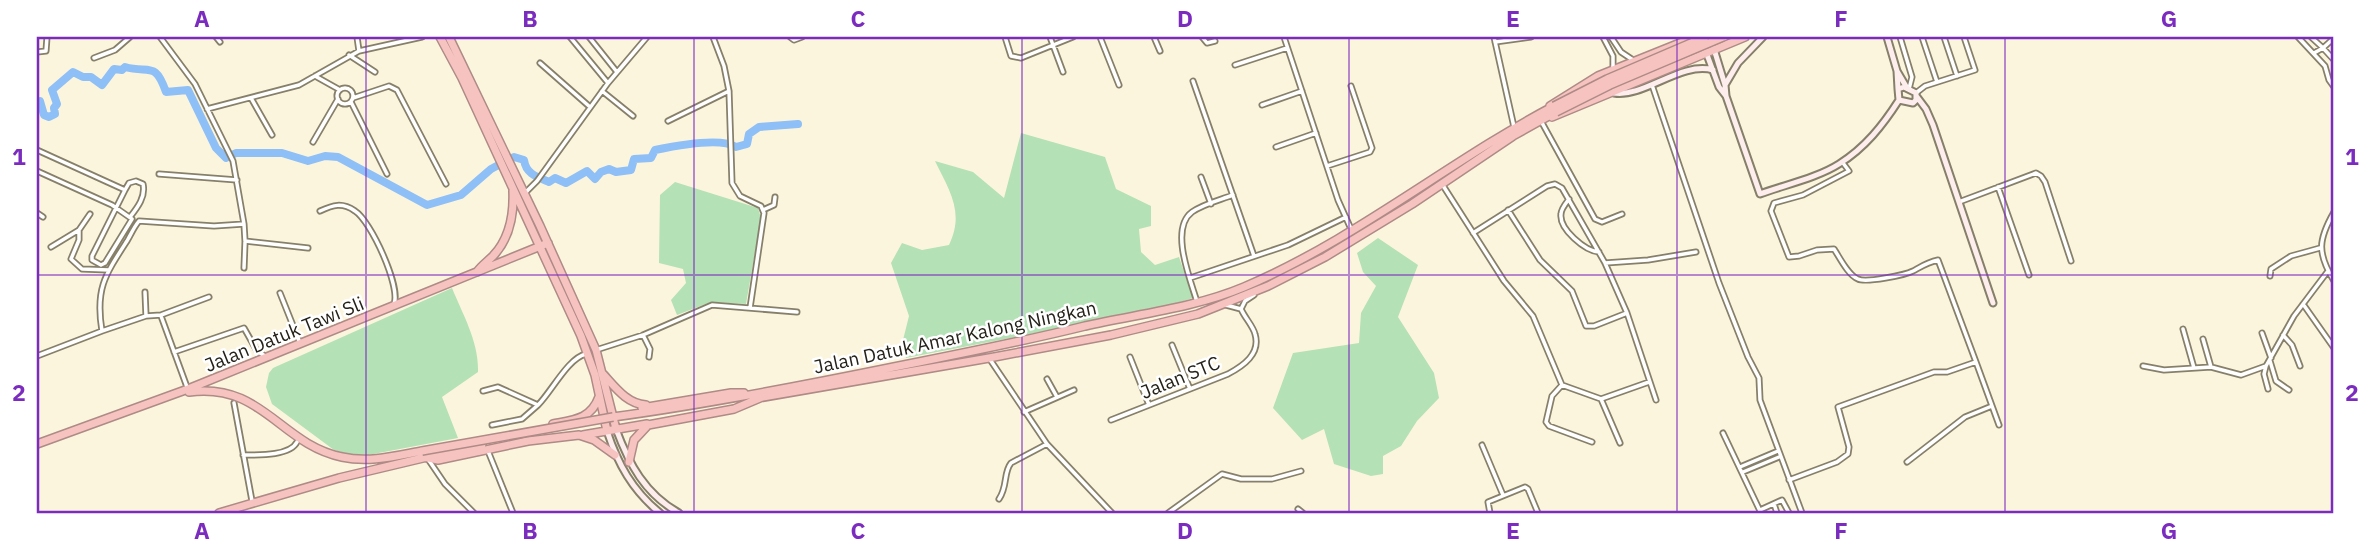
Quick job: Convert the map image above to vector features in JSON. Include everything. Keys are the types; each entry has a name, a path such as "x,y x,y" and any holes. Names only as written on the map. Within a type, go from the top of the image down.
{"highway":[{"path":"440,37 540,226 544,245 603,374 616,429"},
{"path":"449,37 505,161 512,187 535,234 544,245"},
{"path":"1713,37 1714,49"},
{"path":"1541,116 1562,97 1613,69 1679,40 1723,37"},
{"path":"1541,116 1558,116 1745,37"},
{"path":"1700,39 1714,49"},
{"name":"Jalan Datuk Amar Kalong Ningkan","path":"759,396 1026,341 1197,302 1242,288 1288,267 1351,231 1514,129 1606,79 1700,39"},
{"path":"1679,40 1687,48 1685,61"},
{"name":"Jalan Datuk Amar Kalong Ningkan","path":"219,513 422,455 570,424 989,358 1188,317 1268,286 1325,257 1442,184 1541,116"},
{"path":"476,273 499,248 509,231 512,187"},
{"path":"535,234 540,226"},
{"name":"Jalan Datuk Tawi Sli","path":"37,444 188,389 544,245"},
{"path":"1108,321 1135,317 1141,321 1137,326 1111,335"},
{"path":"592,352 607,430"},
{"path":"603,374 632,402 654,406"},
{"name":"Jalan Datuk Amar Kalong Ningkan","path":"174,394 202,391 241,397 287,431 321,450 342,457 375,460 422,455"},
{"path":"422,455 431,447 654,406 731,393 759,396"},
{"path":"582,419 594,407 599,395"},
{"path":"422,455 438,460 488,449 734,409 759,396"},
{"path":"629,462 634,440 648,425 658,422"},
{"path":"287,431 297,442"},
{"path":"579,435 594,440 615,454"}],"street":[{"path":"37,52 46,51 47,37"},
{"path":"93,58 115,50 130,37"},
{"path":"160,37 195,84 233,160 243,213 244,268"},
{"path":"216,37 220,42"},
{"path":"357,37 359,51"},
{"path":"207,109 293,87 359,51 422,37"},
{"path":"570,37 608,83"},
{"path":"589,37 617,72"},
{"path":"525,194 608,83 647,37"},
{"path":"713,37 724,66 729,91 730,146 735,188 740,196 764,209"},
{"path":"790,37 794,40 803,37"},
{"path":"1005,37 1011,56 1015,58 1073,37"},
{"path":"1050,37 1063,72"},
{"path":"1100,37 1119,85"},
{"path":"1154,37 1160,51"},
{"path":"1202,37 1204,42 1215,41"},
{"path":"1284,37 1351,231"},
{"path":"1494,37 1514,129"},
{"path":"1495,43 1531,37"},
{"path":"1602,37 1611,52 1613,69"},
{"path":"1611,37 1618,48 1633,61"},
{"path":"1725,85 1738,63 1763,37"},
{"path":"1714,49 1726,96 1760,194 1842,162 1881,128 1899,100 1897,71 1887,37"},
{"path":"1900,37 1912,76 1908,88"},
{"path":"1922,37 1937,82"},
{"path":"1944,37 1957,76"},
{"path":"1913,103 1925,86 1975,69 1965,37"},
{"path":"2298,37 2325,66 2334,87"},
{"path":"2311,37 2334,60"},
{"path":"2316,41 2321,37"},
{"path":"2314,53 2334,37"},
{"path":"1235,65 1287,48"},
{"path":"1611,52 1616,52 1618,48"},
{"path":"1714,49 1713,70 1719,87 1726,96"},
{"path":"349,55 375,72"},
{"path":"540,63 590,107"},
{"path":"1611,93 1623,94 1696,68 1713,70"},
{"path":"1897,71 1926,109 1993,303"},
{"path":"315,76 339,91 363,93"},
{"path":"1193,81 1254,256"},
{"path":"1651,83 1719,283 1759,378 1760,400 1802,513"},
{"path":"338,99 352,100 363,93 389,86 397,90 446,184"},
{"path":"1327,166 1370,152 1373,148 1351,86"},
{"path":"1899,89 1908,88"},
{"path":"313,142 338,99 339,91"},
{"path":"602,91 633,116"},
{"path":"668,121 687,114 716,95 729,91"},
{"path":"1262,105 1302,91"},
{"path":"353,92 352,100 387,174"},
{"path":"251,98 272,135"},
{"path":"1899,100 1913,103 1929,117"},
{"path":"1541,116 1595,219 1602,222 1622,214"},
{"path":"1276,147 1316,133"},
{"path":"37,150 125,190"},
{"path":"1842,162 1849,171 1803,195 1774,203 1771,211 1789,257 1816,250 1835,249 1858,280 1912,271 1938,260 1999,425"},
{"path":"37,171 117,208 133,220 214,226 244,224"},
{"path":"1959,202 2036,173 2045,182 2071,261"},
{"path":"159,174 238,180"},
{"path":"1201,177 1211,204"},
{"path":"102,331 98,307 101,288 133,220 145,188 136,181 129,183 125,190 92,260 101,265 108,259 133,220"},
{"path":"1442,184 1504,281 1533,316 1562,385 1601,399 1649,382"},
{"path":"1473,233 1551,185 1562,188 1605,263 1627,313 1656,400"},
{"path":"1998,187 2029,275"},
{"path":"1197,302 1182,252 1186,218 1192,211 1233,195"},
{"path":"764,209 774,205 775,197"},
{"path":"1569,199 1561,213 1562,222 1583,247 1599,252"},
{"path":"320,211 333,204 342,205 361,216 380,249 395,289 393,306"},
{"path":"750,308 764,209"},
{"path":"1508,210 1539,260 1572,291 1586,326 1594,326 1627,313"},
{"path":"2334,212 2320,247 2328,271 2334,279"},
{"path":"37,214 43,217"},
{"path":"51,247 79,230 90,214"},
{"path":"1190,278 1288,245 1347,219 1360,225"},
{"path":"79,230 79,240 71,257 73,262 82,269 110,270"},
{"path":"244,241 308,248"},
{"path":"2270,276 2271,269 2286,259 2320,247"},
{"path":"1605,263 1696,253"},
{"path":"108,259 113,262"},
{"path":"2268,388 2264,374 2266,366 2303,304 2328,271"},
{"path":"1216,307 1231,305 1241,309 1245,301 1268,286"},
{"path":"145,292 146,316"},
{"path":"280,293 300,343"},
{"path":"37,356 102,331 146,316 160,315 209,297"},
{"path":"492,425 522,419 551,391 579,355 643,335 712,304 797,312"},
{"path":"2303,304 2334,348"},
{"name":"Jalan STC","path":"1111,420 1239,369 1254,353 1256,335 1241,309"},
{"path":"160,315 188,389"},
{"path":"174,352 244,328 257,351 268,357"},
{"path":"2183,329 2194,368"},
{"path":"2262,333 2276,381 2288,390"},
{"path":"643,335 650,349 649,357"},
{"path":"2283,335 2292,345 2301,366"},
{"path":"2203,339 2211,367"},
{"path":"1172,345 1190,389"},
{"path":"1130,357 1149,405"},
{"path":"989,358 1047,444 1112,513"},
{"path":"1789,480 1837,462 1848,454 1849,447 1838,407 1934,372 1947,372 1976,362"},
{"path":"2143,366 2164,370 2211,367 2241,375 2266,366"},
{"path":"1047,379 1057,397"},
{"path":"1562,385 1552,396 1546,422 1549,426 1592,442"},
{"path":"483,391 498,387 538,405"},
{"path":"1024,412 1074,390"},
{"path":"1601,399 1620,443"},
{"path":"234,403 253,503"},
{"path":"1907,462 1965,417 1992,406"},
{"path":"616,429 629,462 653,495 678,513"},
{"path":"607,430 615,454 633,486 660,513"},
{"path":"1723,433 1760,512 1783,500 1789,513"},
{"path":"243,455 287,451 294,448 297,442"},
{"path":"999,499 1006,486 1007,468 1011,463 1047,444"},
{"path":"1482,445 1503,495"},
{"path":"488,449 513,513"},
{"path":"1741,470 1779,454"},
{"path":"422,455 445,484 474,513"},
{"path":"1168,513 1222,474 1241,479 1272,480 1301,471"},
{"path":"1490,513 1487,503 1525,487 1538,513"},
{"path":"1773,505 1777,513"},
{"path":"1298,509 1303,513"}],"green space":[{"path":"1021,133 1105,157 1116,189 1151,206 1151,226 1139,229 1141,252 1155,265 1179,257 1193,298 1155,310 906,358 901,348 909,316 891,263 902,243 922,250 949,245 956,222 953,202 935,161 973,172 1004,198"},
{"path":"675,182 758,208 761,218 746,304 711,302 677,315 671,300 686,283 683,269 659,263 660,195"},
{"path":"1378,238 1418,265 1398,317 1434,373 1439,398 1417,421 1401,446 1383,456 1383,474 1371,476 1334,464 1324,429 1302,440 1273,408 1293,353 1359,343 1361,313 1376,286 1363,272 1357,253"},
{"path":"452,288 470,329 478,361 478,372 442,397 458,438 368,455 349,454 334,450 272,404 266,387 273,368"}],"waterway":[{"path":"37,102 40,101 44,115 49,117 55,114 54,108 57,104 52,90 73,72 83,77 91,77 102,85 114,69 122,70 125,67 150,70 158,76 166,92 188,90 216,148 226,158 236,153 282,153 308,161 325,156 338,157 427,205 461,195 491,169 514,157 524,160 527,169 536,177 549,182 555,178 566,183 587,171 595,179 601,172 609,169 616,172 631,170 634,159 651,158 655,150 709,142 736,147 747,144 749,134 759,127 798,124"}]}
